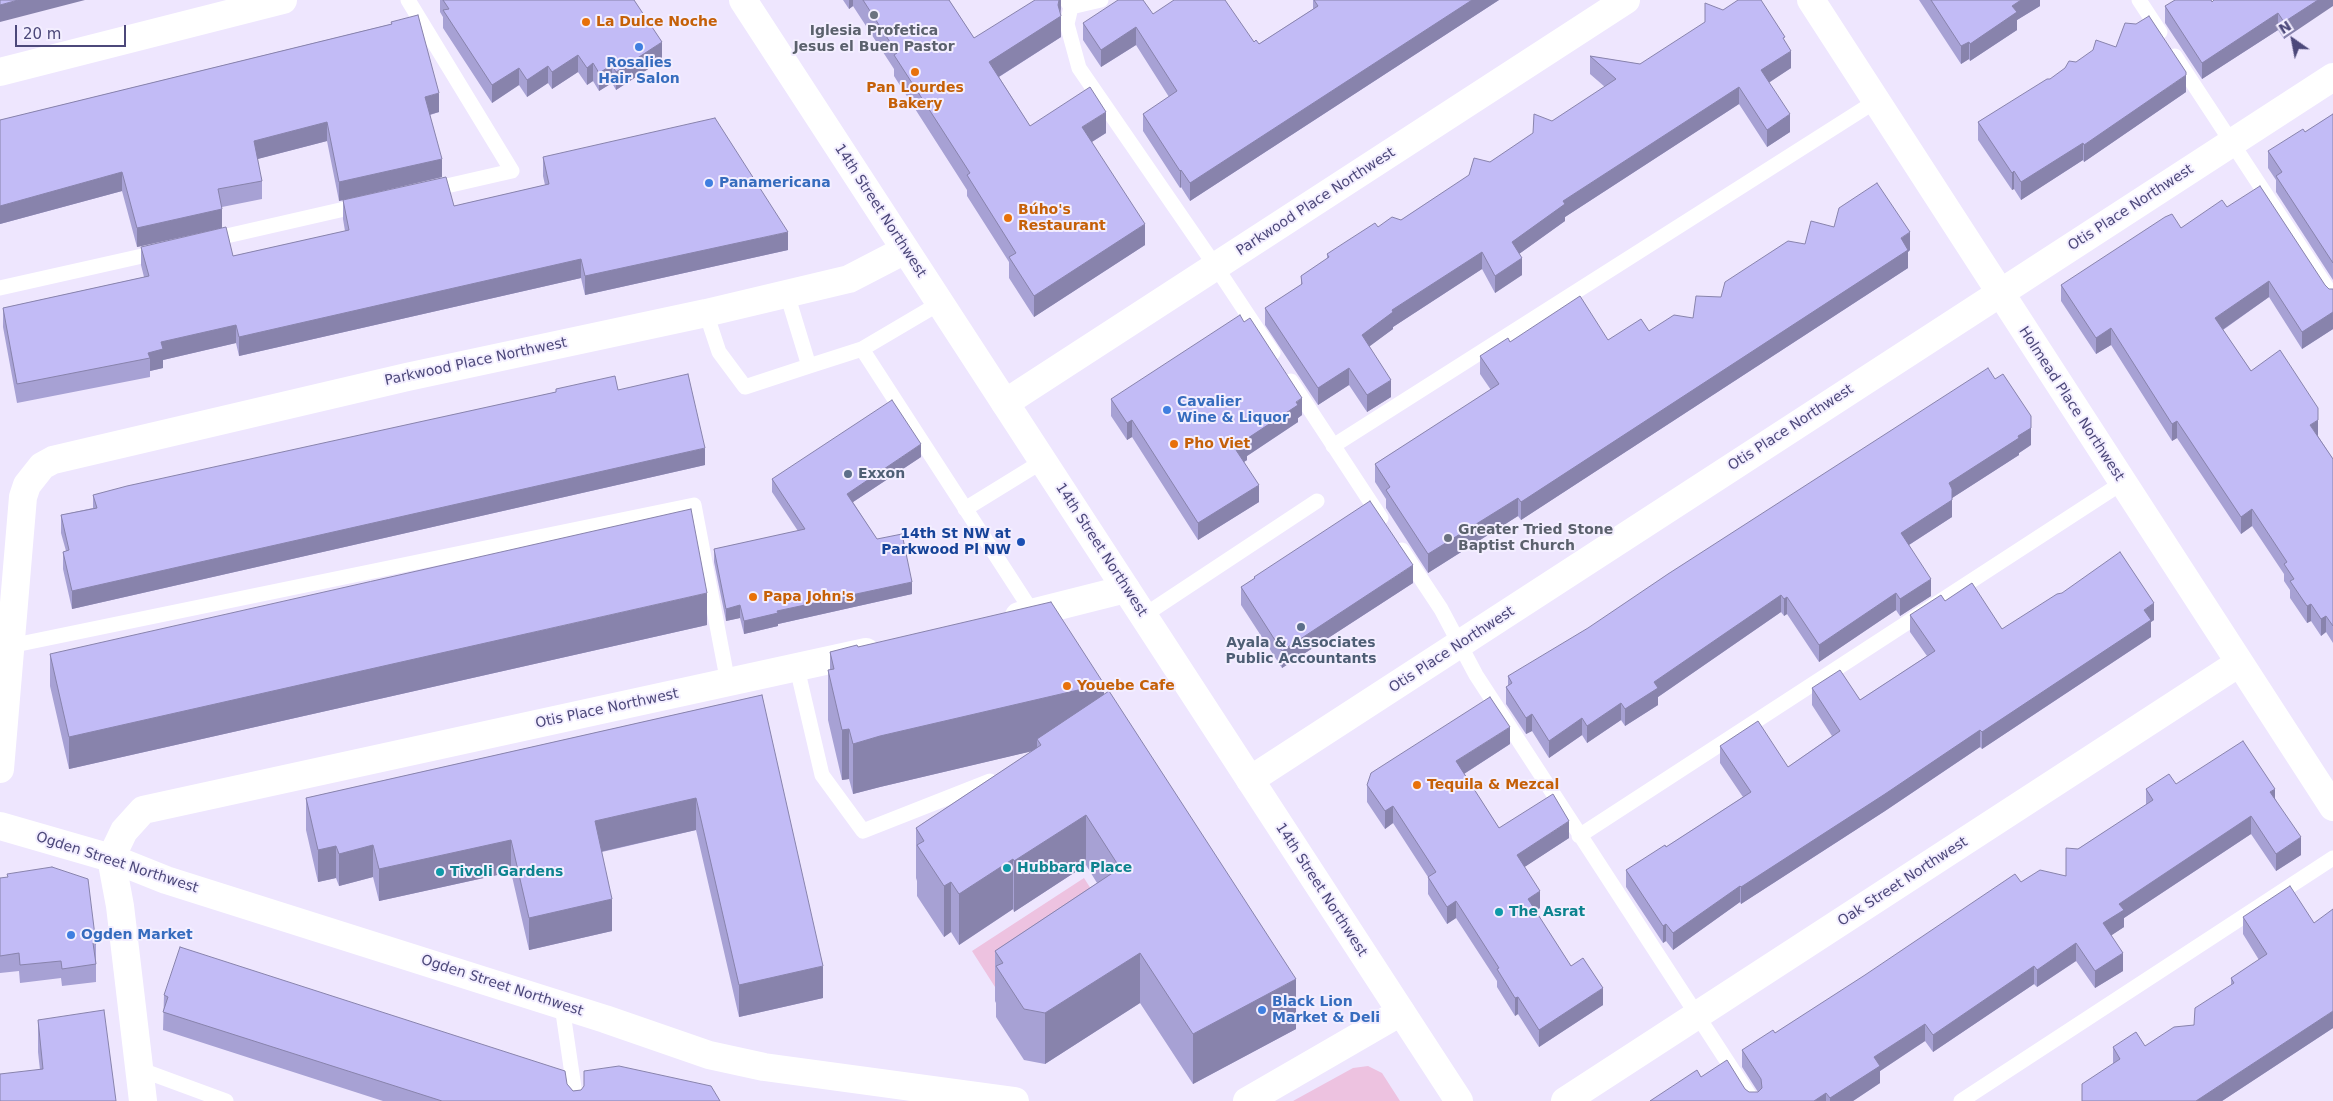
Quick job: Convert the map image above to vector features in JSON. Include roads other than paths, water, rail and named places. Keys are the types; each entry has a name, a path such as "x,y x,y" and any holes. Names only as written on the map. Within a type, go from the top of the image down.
{"street":[{"path":"0,72 283,0"},
{"name":"14th Street Northwest","path":"743,0 1459,1101"},
{"name":"Parkwood Place Northwest","path":"1005,403 1626,0"},
{"name":"Holmead Place Northwest","path":"1811,0 2333,807"},
{"name":"Otis Place Northwest","path":"1250,780 2333,77"},
{"name":"Parkwood Place Northwest","path":"10,646 23,497 27,485 42,466 53,460 230,418 706,313 849,279 905,250"},
{"path":"995,622 1126,589"},
{"path":"0,769 10,646"},
{"name":"Otis Place Northwest","path":"110,858 124,831 143,810 891,647"},
{"name":"Oak Street Northwest","path":"1566,1101 2239,663"},
{"name":"Ogden Street Northwest","path":"0,826 110,858 166,880 562,1006 682,1047 737,1062 1015,1101"},
{"path":"110,858 120,906 143,1101"},
{"path":"1247,1101 1401,1012"}],"lane":[{"path":"408,0 512,171 416,193"},
{"path":"1101,0 1068,4 1067,24 1079,68 1216,267 1334,446 1441,610 1476,675 1753,1101"},
{"path":"2139,0 2333,297"},
{"path":"1334,446 1876,101"},
{"path":"193,244 377,202"},
{"path":"0,288 174,248"},
{"path":"787,294 809,366"},
{"path":"706,313 713,340 719,352 745,387 862,349 940,303"},
{"path":"862,349 1032,613"},
{"path":"965,509 1043,461"},
{"path":"1579,836 2122,483"},
{"path":"1143,616 1317,501"},
{"path":"10,646 694,504 728,683"},
{"path":"797,668 822,775 863,831 990,781"},
{"path":"1961,1101 2333,858"},
{"path":"562,1006 576,1101"},
{"path":"140,1069 226,1101"}],"place":[{"name":"Iglesia Profetica Jesus el Buen Pastor","path":"874,15"},
{"name":"La Dulce Noche","path":"586,22"},
{"name":"Rosalies Hair Salon","path":"639,47"},
{"name":"Pan Lourdes Bakery","path":"915,72"},
{"name":"Panamericana","path":"709,183"},
{"name":"Búho's Restaurant","path":"1008,218"},
{"name":"Cavalier Wine & Liquor","path":"1167,410"},
{"name":"Pho Viet","path":"1174,444"},
{"name":"Exxon","path":"848,474"},
{"name":"Greater Tried Stone Baptist Church","path":"1448,538"},
{"name":"14th St NW at Parkwood Pl NW","path":"1021,542"},
{"name":"Papa John's","path":"753,597"},
{"name":"Ayala & Associates Public Accountants","path":"1301,627"},
{"name":"Youebe Cafe","path":"1067,686"},
{"name":"Tequila & Mezcal","path":"1417,785"},
{"name":"Hubbard Place","path":"1007,868"},
{"name":"Tivoli Gardens","path":"440,872"},
{"name":"The Asrat","path":"1499,912"},
{"name":"Ogden Market","path":"71,935"},
{"name":"Black Lion Market & Deli","path":"1262,1010"}]}
